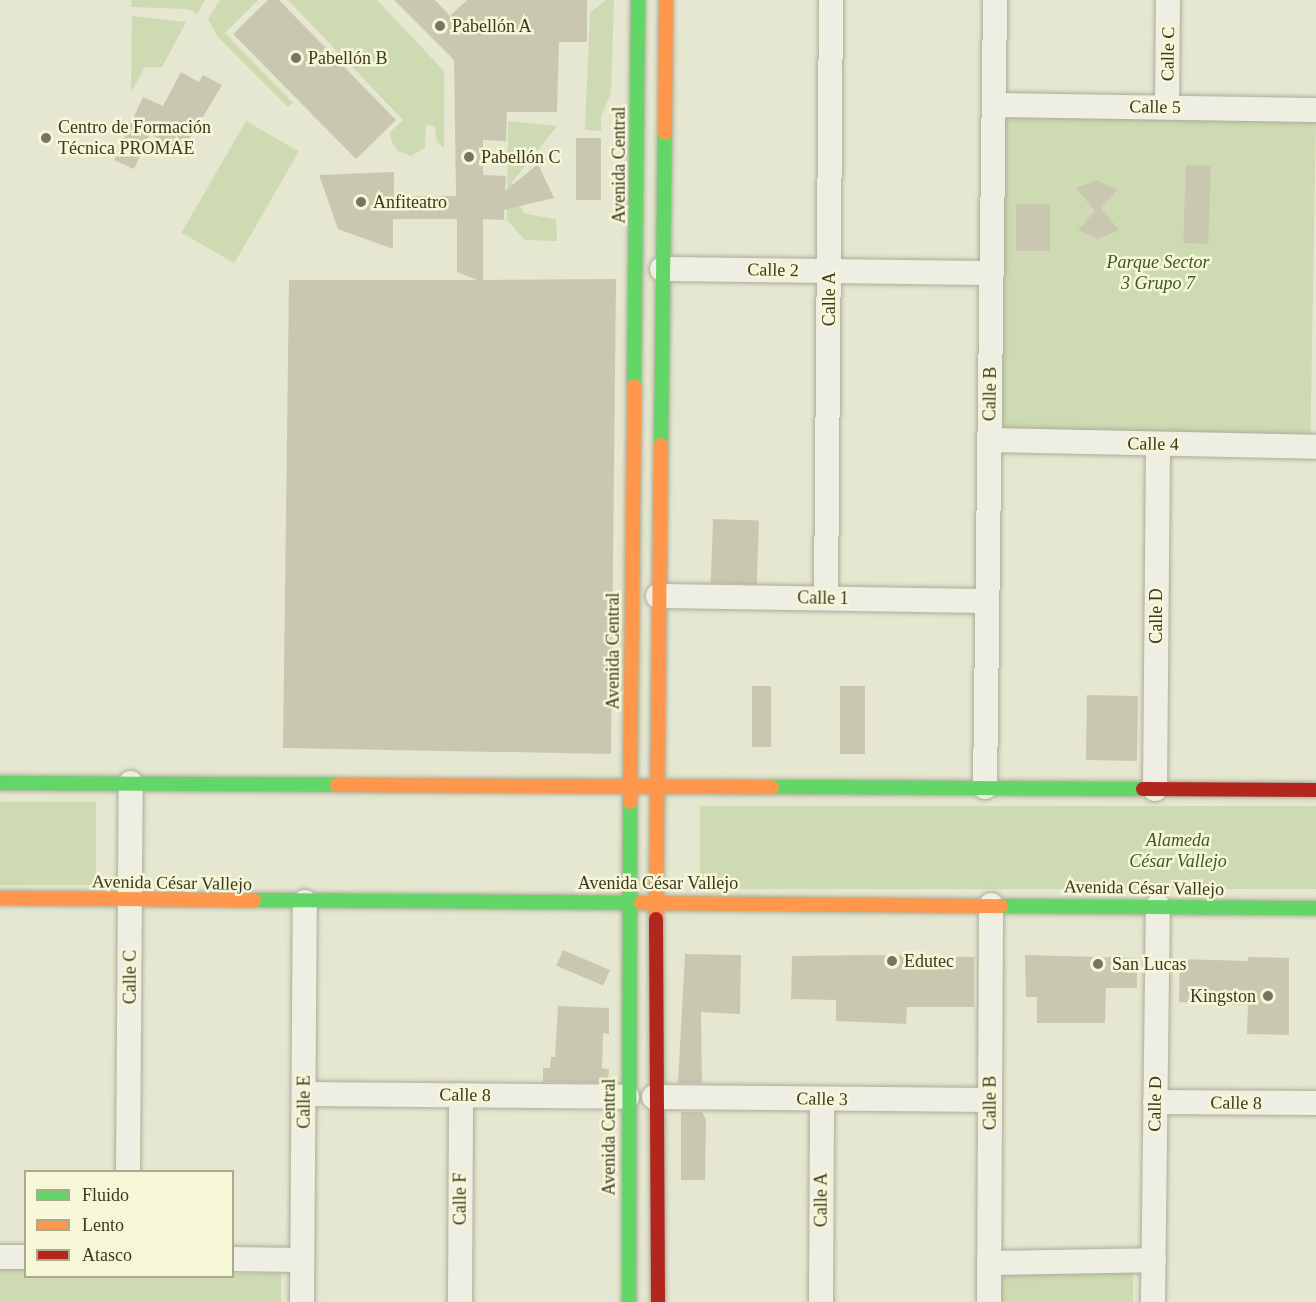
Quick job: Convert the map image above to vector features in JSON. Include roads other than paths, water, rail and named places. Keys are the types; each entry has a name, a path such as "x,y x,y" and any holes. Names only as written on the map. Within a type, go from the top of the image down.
{"main road":[{"name":"Avenida Central","path":"629,1302 627,1097 638,0"},
{"path":"658,1302 654,1097 666,0"},
{"path":"0,783 1316,790"},
{"name":"Avenida César Vallejo","path":"0,898 305,902 656,901 1316,908"}],"street":[{"name":"Calle A","path":"826,598 831,0"},
{"name":"Calle B","path":"985,787 995,0"},
{"name":"Calle C","path":"1167,107 1168,0"},
{"name":"Calle 5","path":"993,105 1316,110"},
{"name":"Calle 2","path":"662,269 992,273"},
{"name":"Calle 4","path":"989,440 1316,447"},
{"name":"Calle D","path":"1155,789 1158,444"},
{"name":"Calle 1","path":"658,596 987,601"},
{"name":"Calle C","path":"128,1170 131,783"},
{"name":"Calle E","path":"302,1302 305,902"},
{"name":"Calle B","path":"989,1302 991,904"},
{"name":"Calle D","path":"1153,1302 1158,906"},
{"name":"Calle 8","path":"304,1094 627,1097"},
{"name":"Calle F","path":"460,1095 460,1302"},
{"name":"Calle 3","path":"654,1097 990,1100"},
{"name":"Calle A","path":"821,1302 822,1099"},
{"name":"Calle 8","path":"1155,1102 1316,1103"},
{"path":"0,1257 24,1257"},
{"path":"234,1259 302,1260"},
{"path":"989,1263 1154,1260"}],"place":[{"name":"Pabellón A","path":"440,26"},
{"name":"Pabellón B","path":"296,58"},
{"name":"Centro de Formación Técnica PROMAE","path":"46,138"},
{"name":"Pabellón C","path":"469,157"},
{"name":"Anfiteatro","path":"361,202"},
{"name":"Edutec","path":"892,961"},
{"name":"San Lucas","path":"1098,964"},
{"name":"Kingston","path":"1268,996"}],"park label":[{"name":"Parque Sector 3 Grupo 7","path":"1158,273"},
{"name":"Alameda César Vallejo","path":"1178,851"}]}
